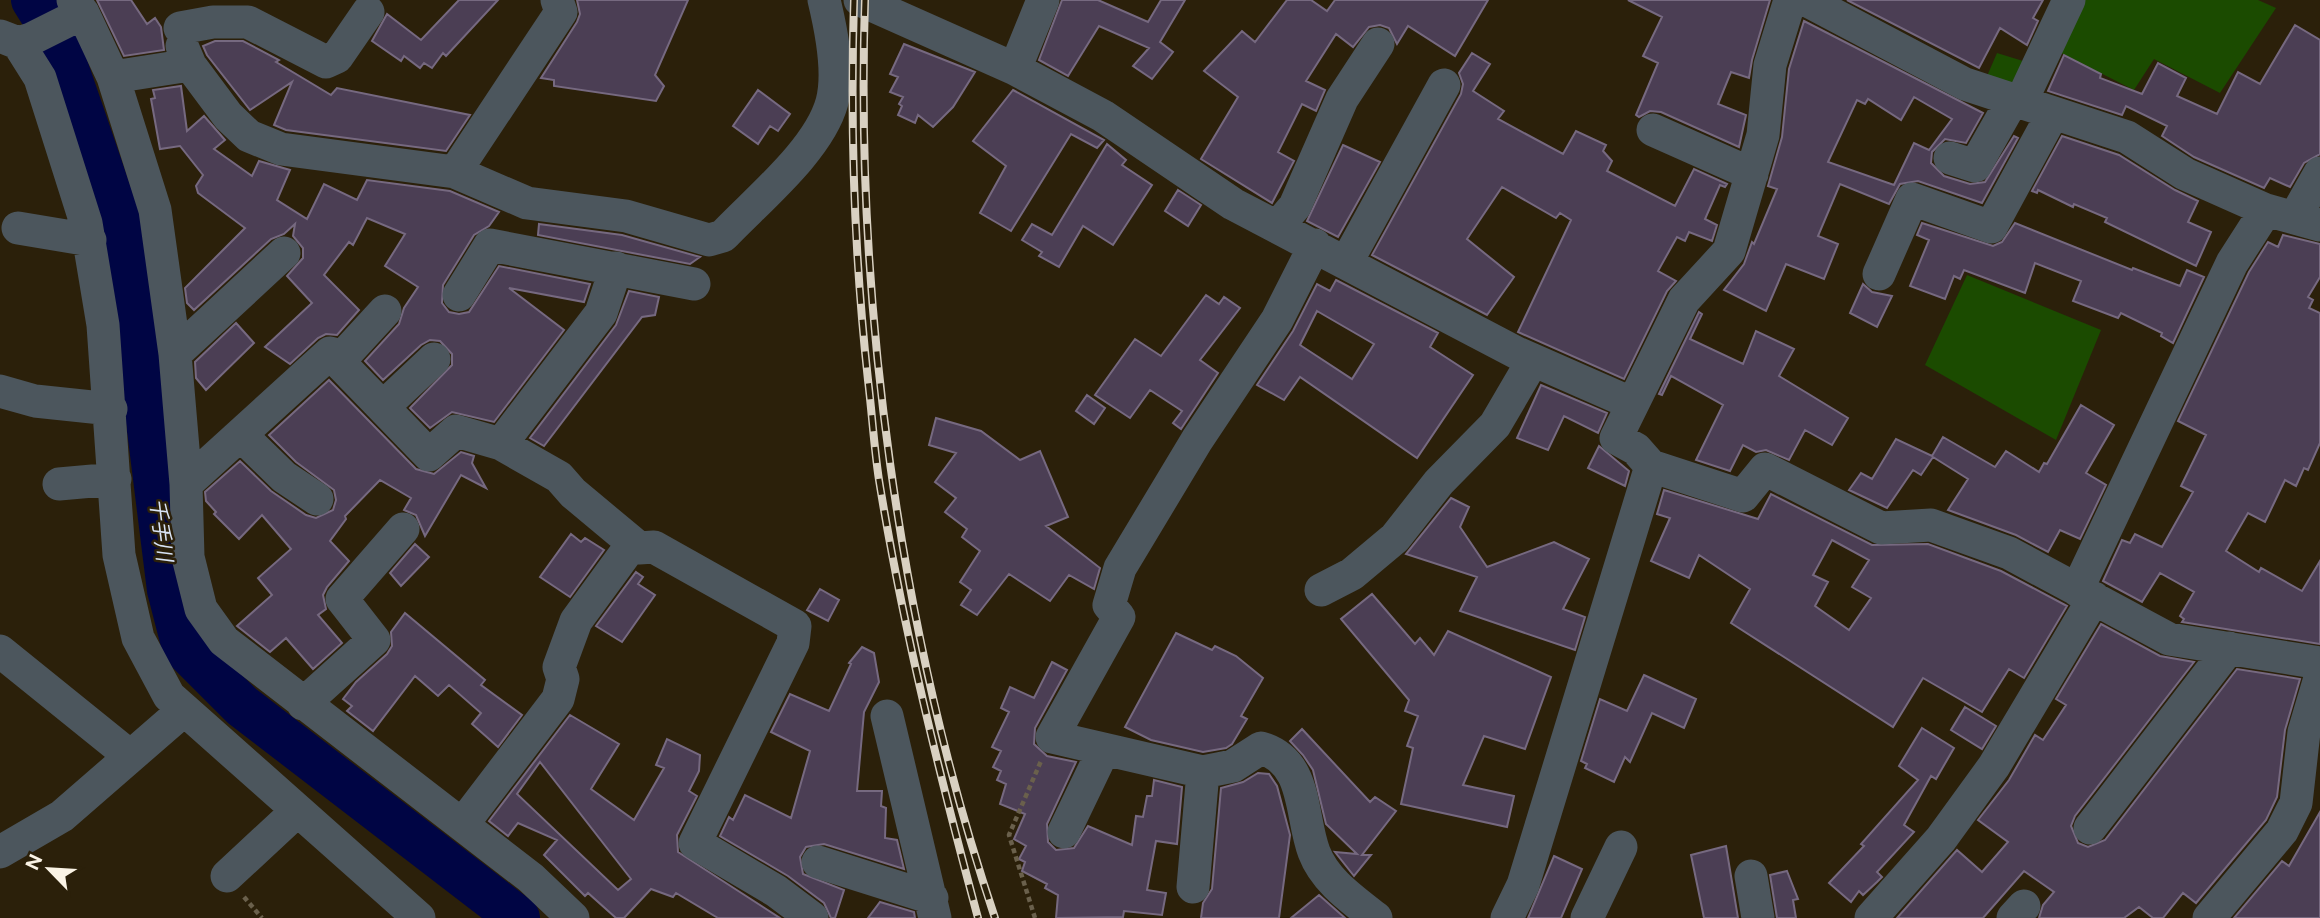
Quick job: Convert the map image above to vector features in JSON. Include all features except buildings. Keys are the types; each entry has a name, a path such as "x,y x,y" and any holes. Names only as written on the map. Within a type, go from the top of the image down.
{"street":[{"path":"180,28 224,0"},
{"path":"455,172 561,12 557,0"},
{"path":"180,28 179,38 190,65 228,116 249,136 281,149 455,172 527,203 626,216 709,240 723,236 799,157 824,121 832,100 833,41 824,0"},
{"path":"860,0 1015,69 1103,116 1233,204 1533,360 1631,403"},
{"path":"1015,69 1043,0"},
{"path":"1790,0 1770,65 1763,135 1729,251 1684,300 1616,438 1636,449 1651,466 1744,496 1765,469 1881,528 1931,525 2009,553 2169,639 2320,663"},
{"path":"1806,0 1965,84 2127,137 2185,173 2294,217"},
{"path":"1950,158 1975,166 2017,101 2069,0"},
{"path":"419,918 184,710 169,695 138,638 119,555 111,409 103,325 90,240 40,78 16,39 77,11 113,77 155,210 175,354 186,485 188,557 201,609 224,641 531,878 573,918"},
{"path":"180,28 213,22 248,22 327,62 337,57 368,12"},
{"path":"1278,226 1295,206 1342,99 1378,44"},
{"path":"113,77 190,65"},
{"path":"1346,263 1444,85"},
{"path":"1879,274 1912,200 1991,228 2053,113"},
{"path":"1653,130 1752,174"},
{"path":"1871,918 1941,839 1994,766 2085,594 2232,263 2294,217 2320,173"},
{"path":"18,228 90,240"},
{"path":"459,295 490,245 694,284"},
{"path":"1315,245 1277,320 1197,440 1120,568 1109,605 1119,617 1052,737 1102,751 1203,772 1233,766 1261,748 1276,752 1301,789 1314,851 1326,874 1339,889 1376,918"},
{"path":"175,354 284,253"},
{"path":"501,444 601,313 616,268"},
{"path":"339,361 385,311"},
{"path":"186,485 330,352 429,455 456,432 501,444 559,477 573,493 639,548 654,547 795,626 793,643 695,843 776,891 812,918"},
{"path":"383,407 435,359"},
{"path":"1321,590 1352,574 1395,538 1439,482 1495,425 1533,360"},
{"path":"0,391 35,401 111,409"},
{"path":"242,436 284,477 317,499"},
{"path":"1507,918 1523,885 1651,466"},
{"path":"59,484 115,479"},
{"path":"303,704 374,640 342,599 403,530"},
{"path":"462,825 558,699 563,679 559,667 576,621 633,543"},
{"path":"2090,828 2229,648"},
{"path":"0,651 130,756"},
{"path":"2209,918 2282,831 2296,803 2312,732 2320,678"},
{"path":"0,852 62,816 184,710"},
{"path":"887,716 933,908"},
{"path":"1064,832 1102,751"},
{"path":"1193,887 1203,772"},
{"path":"227,876 297,811"},
{"path":"1587,918 1621,847"},
{"path":"818,862 933,908"},
{"path":"1751,876 1758,918"}],"path":[{"path":"1035,918 1009,835 1052,737"}],"green space":[{"path":"2076,0 2258,0 2276,8 2220,93 2154,59 2134,90 2053,49"},
{"path":"1997,53 2023,61 2018,96 1984,83"},
{"path":"1967,275 2101,330 2056,440 1925,365"}],"waterway":[{"name":"千手川","path":"33,0 56,37 125,238 169,590 184,648 242,706 518,918"}],"railway":[{"path":"854,0 853,143 856,237 877,468 911,645 978,918"},
{"path":"865,0 864,114 868,230 876,347 890,465 909,581 933,697 961,809 995,918"}]}
